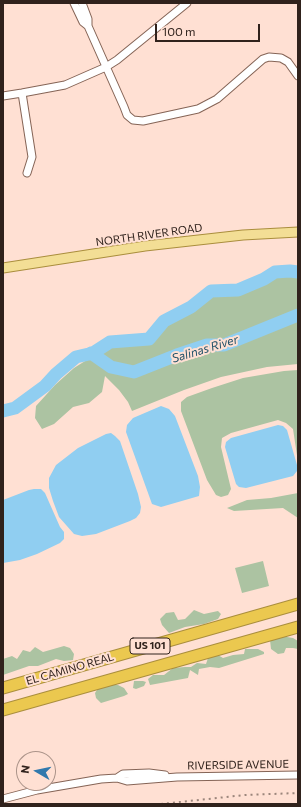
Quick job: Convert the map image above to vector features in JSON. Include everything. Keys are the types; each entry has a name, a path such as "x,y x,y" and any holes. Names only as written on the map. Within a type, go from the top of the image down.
{"highway":[{"name":"EL CAMINO REAL","path":"3,688 298,604"},
{"name":"EL CAMINO REAL","path":"3,710 298,627"}],"main road":[{"name":"NORTH RIVER ROAD","path":"3,268 145,246 243,235 298,232"}],"street":[{"path":"74,3 83,22 88,26"},
{"path":"82,3 88,19 88,26 127,115 134,120 143,121 198,109 211,103 263,59 268,57 281,58 288,62 298,76"},
{"path":"3,96 22,94 65,85 106,67 117,60 187,3"},
{"path":"22,94 32,157 27,173"},
{"name":"RIVERSIDE AVENUE","path":"3,799 37,790 101,779 117,778 128,781 177,777 298,775"}],"green space":[{"path":"287,274 298,276 298,364 267,367 221,377 132,411 128,402 119,390 105,376 102,392 89,403 73,407 54,424 42,429 35,418 36,406 55,385 74,368 101,351 112,345 152,341 167,324 196,308 214,294 244,291 275,276"},
{"path":"298,370 298,462 293,429 286,423 278,420 231,433 222,438 221,447 231,489 228,495 221,497 216,495 207,480 181,411 181,402 187,397 243,378"},
{"path":"298,493 298,518 283,508 234,511 227,508 247,500 271,498"},
{"path":"263,561 269,586 242,593 235,568"},
{"path":"194,610 204,614 218,611 221,614 218,619 204,624 185,627 169,633 162,625 160,619 166,613 174,612 178,620 185,619"},
{"path":"284,634 287,637 298,641 298,649 286,648 284,653 278,654 271,649 270,640"},
{"path":"64,646 70,648 74,654 73,660 64,661 56,659 38,666 29,666 3,675 3,659 12,656 17,659 23,650 30,652 35,647 43,652"},
{"path":"245,649 258,649 264,652 264,654 219,668 210,667 199,669 198,675 190,670 188,678 150,685 148,679 153,675 164,675 173,668 191,667 197,663 206,664 208,658 218,655 223,658 244,654"},
{"path":"134,681 146,682 144,686 136,689 133,688"},
{"path":"101,684 118,685 124,688 128,694 101,703 96,698 95,693"}],"water":[{"path":"161,406 169,409 175,416 198,476 200,487 199,496 161,507 152,504 126,432 127,425 133,418"},
{"path":"278,425 283,426 287,430 297,465 297,471 293,476 246,488 239,487 236,484 225,447 226,442 231,438"},
{"path":"111,433 120,441 138,494 141,507 140,513 136,518 130,521 96,534 82,536 74,534 59,517 49,488 49,478 56,465 78,448"},
{"path":"34,489 41,489 45,493 60,527 64,532 64,539 60,543 37,554 20,560 3,563 3,500"}],"waterway":[{"name":"Salinas River","path":"3,411 15,408 45,386 56,374 76,357 93,353 110,342 149,339 164,321 191,307 211,291 238,290 264,279 275,272 298,272"},
{"name":"Salinas River","path":"91,353 111,367 134,372 207,345 224,345 298,315"}],"railway":[{"path":"161,804 245,795 298,793"}]}
